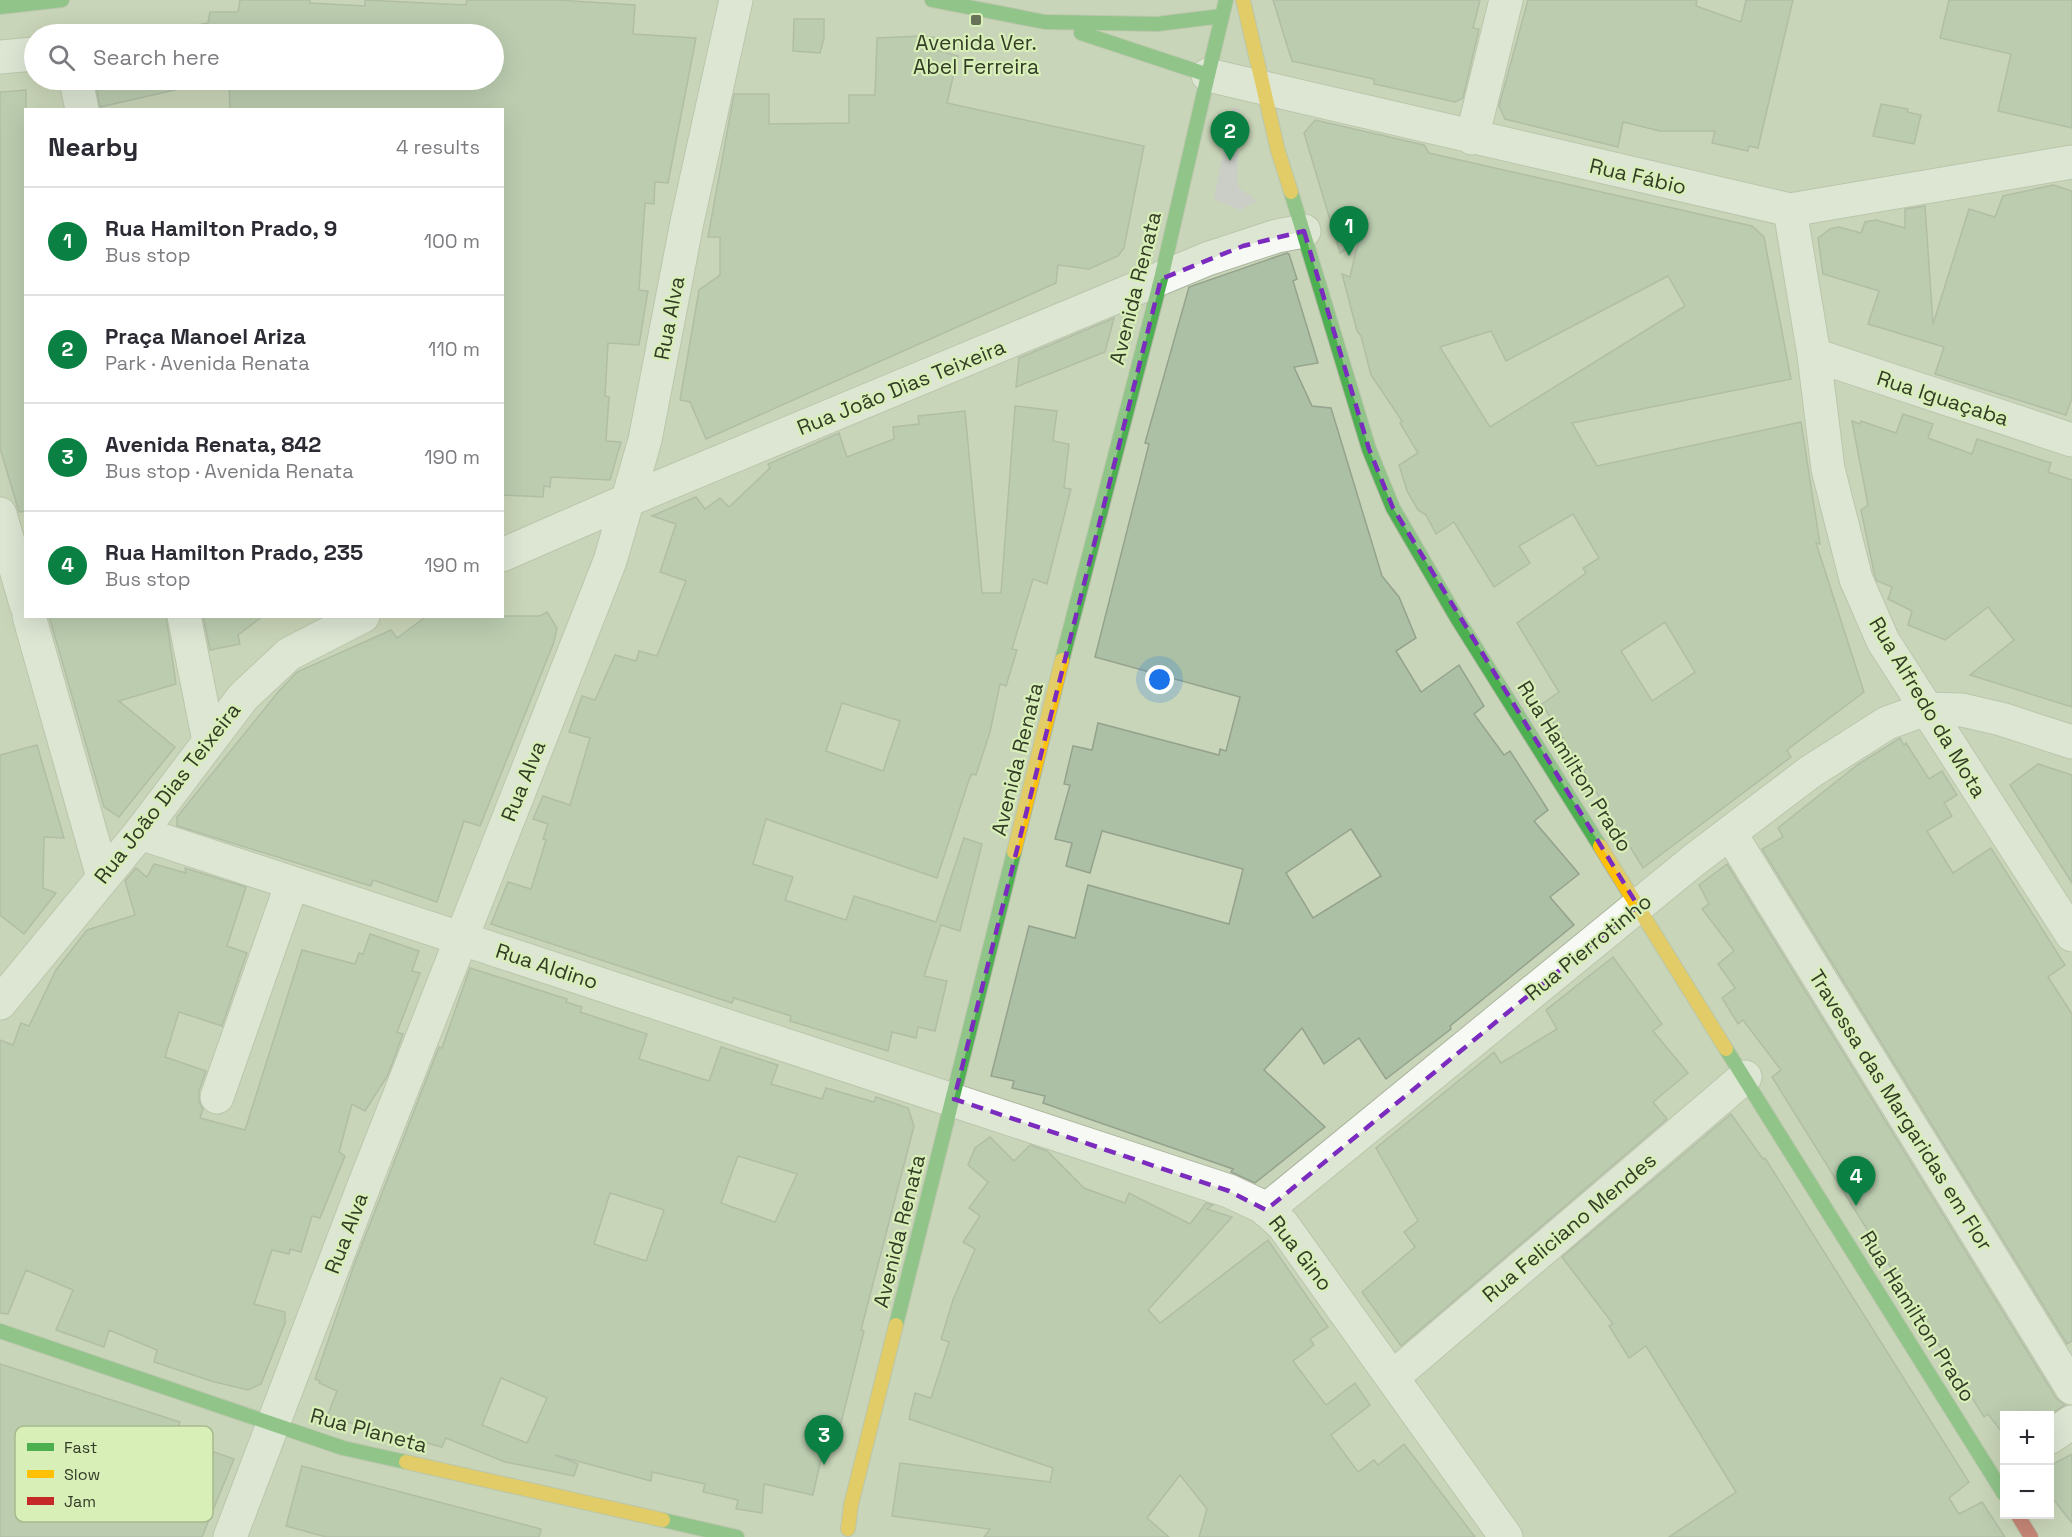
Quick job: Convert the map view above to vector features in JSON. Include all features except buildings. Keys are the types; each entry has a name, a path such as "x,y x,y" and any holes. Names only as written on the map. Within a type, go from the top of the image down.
{"main road":[{"path":"0,7 62,0"},
{"path":"932,0 1046,22 1208,75"},
{"name":"Avenida Renata","path":"846,1533 850,1505 954,1099 1120,429 1161,279 1226,0"},
{"name":"Rua Hamilton Prado","path":"1243,0 1278,151 1369,449 1393,508 1457,618 2000,1478"},
{"path":"1046,22 1070,8"},
{"path":"1046,22 1157,24 1222,16"},
{"name":"Rua Planeta","path":"0,1331 343,1448 737,1537"},
{"path":"2020,1519 2031,1537"}],"street":[{"name":"Rua Alva","path":"230,1537 610,561 645,440 687,222 736,0"},
{"path":"1472,138 1506,0"},
{"path":"0,57 24,55"},
{"name":"Rua Fábio","path":"1208,75 1790,210 2068,165"},
{"path":"78,90 82,108"},
{"name":"Rua Alfredo da Mota","path":"1790,210 1814,355 1828,469 1839,522 1856,579 1883,640 2072,935"},
{"name":"Rua João Dias Teixeira","path":"504,554 628,500 1161,279 1243,246 1304,231"},
{"name":"Rua Iguaçaba","path":"1814,355 2072,440"},
{"path":"0,514 24,597"},
{"path":"30,618 103,877"},
{"path":"184,618 209,741"},
{"name":"Rua João Dias Teixeira","path":"0,1003 140,833 243,697 289,654 359,618"},
{"path":"1926,709 1962,710 2001,719 2072,742"},
{"name":"Rua Pierrotinho","path":"1266,1210 1638,906 1810,772 1887,723 1926,709"},
{"name":"Rua Aldino","path":"140,833 954,1099"},
{"name":"Travessa das Margaridas em Flor","path":"1730,833 2072,1388"},
{"path":"217,1097 292,883"},
{"name":"Rua Feliciano Mendes","path":"1393,1377 1745,1077"},
{"name":"Rua Gino","path":"954,1099 1229,1191 1266,1210 1283,1225 1393,1377 1499,1535"},
{"path":"2054,1434 2072,1422"}],"highlighted area":[{"path":"1304,231 1369,449 1393,508 1638,906 1266,1210 1229,1191 954,1099 1161,279 1243,246"}],"shaded area":[{"path":"1232,107 1240,109 1237,186 1257,201 1240,210 1214,199"}],"traffic: fast":[{"path":"0,7 62,0"},
{"path":"932,0 1045,22 1157,24 1222,16"},
{"path":"1081,33 1208,75 1226,0"},
{"path":"1062,660 1161,279 1208,75"},
{"path":"1291,192 1369,449 1393,508 1457,618 1600,846"},
{"path":"896,1325 1014,852"},
{"path":"1726,1049 2000,1488"},
{"path":"0,1331 343,1448 406,1462"},
{"path":"663,1520 737,1537"}],"traffic: slow":[{"path":"1243,0 1278,151 1291,192"},
{"path":"1014,852 1062,660"},
{"path":"1600,846 1726,1049"},
{"path":"848,1529 851,1505 896,1325"},
{"path":"406,1462 663,1520"}],"traffic: jam":[{"path":"2020,1519 2031,1537"}],"place":[{"name":"Avenida Ver. Abel Ferreira","path":"976,20"},
{"name":"Praça Manoel Ariza","path":"1230,161"},
{"name":"Rua Hamilton Prado, 9","path":"1349,256"},
{"name":"Rua Hamilton Prado, 235","path":"1856,1206"},
{"name":"Avenida Renata, 842","path":"824,1465"}]}
